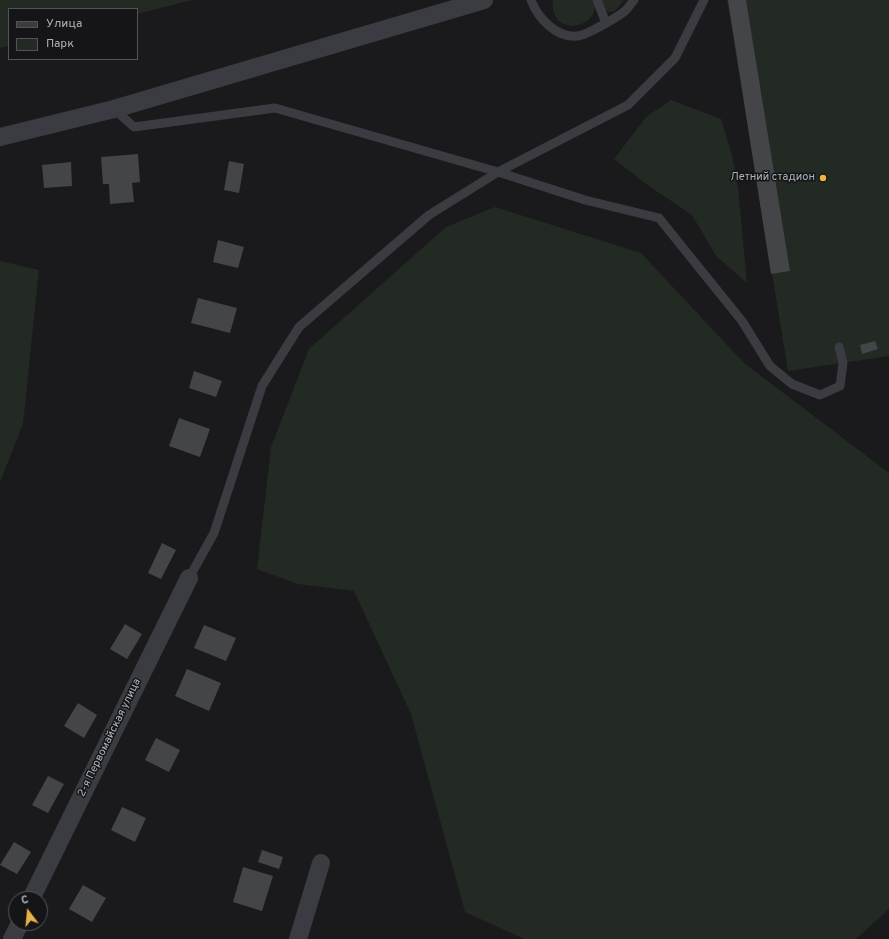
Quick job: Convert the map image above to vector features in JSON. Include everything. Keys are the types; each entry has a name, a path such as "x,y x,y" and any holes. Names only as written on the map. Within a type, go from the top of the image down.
{"street":[{"path":"0,137 114,109 484,0"},
{"name":"2-я Первомайская улица","path":"36,891 189,578"},
{"path":"298,939 321,863"}],"lane":[{"path":"531,0 534,8 544,22 562,34 578,37 606,23 625,11 634,0"},
{"path":"597,0 606,23"},
{"path":"189,578 214,533 262,386 299,327 429,215 498,172 628,105 675,58 704,0"},
{"path":"114,109 134,127 275,108 498,172 585,200 659,218 742,321 770,366 792,384 820,395 840,386 843,363 839,348"}],"green space":[{"path":"0,0 192,0 138,14 138,8 8,8 8,46 0,48"},
{"path":"553,0 594,0 594,10 590,18 583,23 575,26 566,25 558,20 554,12"},
{"path":"600,0 624,0 615,11 609,12 604,10"},
{"name":"Летний стадион","path":"727,0 889,0 889,356 788,371"},
{"path":"671,100 721,119 732,155 738,188 747,283 716,256 692,215 646,184 614,159 646,117"},
{"path":"495,207 641,253 744,363 889,473 889,909 856,939 524,939 465,912 411,714 354,591 298,584 257,569 271,447 309,349 446,227"},
{"path":"0,261 39,270 23,424 0,482"}],"building":[{"path":"728,0 746,0 790,271 771,274"},
{"path":"138,154 140,182 132,183 134,202 110,204 109,184 103,184 101,157"},
{"path":"229,161 244,164 239,193 224,190"},
{"path":"71,162 72,186 44,188 42,165"},
{"path":"218,240 244,247 238,268 213,262"},
{"path":"198,298 237,308 230,333 191,323"},
{"path":"875,341 878,349 862,354 860,345"},
{"path":"194,371 222,381 216,397 189,388"},
{"path":"179,418 210,429 200,457 169,446"},
{"path":"162,543 176,550 161,579 148,573"},
{"path":"125,624 142,634 127,659 110,649"},
{"path":"204,625 236,638 226,661 194,648"},
{"path":"187,669 221,683 209,711 175,696"},
{"path":"78,703 97,715 84,738 64,726"},
{"path":"156,738 180,750 169,772 145,760"},
{"path":"48,776 64,784 48,813 32,805"},
{"path":"122,807 146,818 135,842 111,830"},
{"path":"14,842 31,852 17,874 0,865"},
{"path":"262,850 283,857 279,869 258,862"},
{"path":"243,867 273,876 262,911 233,902"},
{"path":"83,885 106,898 92,922 69,909"}],"place":[{"name":"Летний стадион","path":"823,178"}]}
